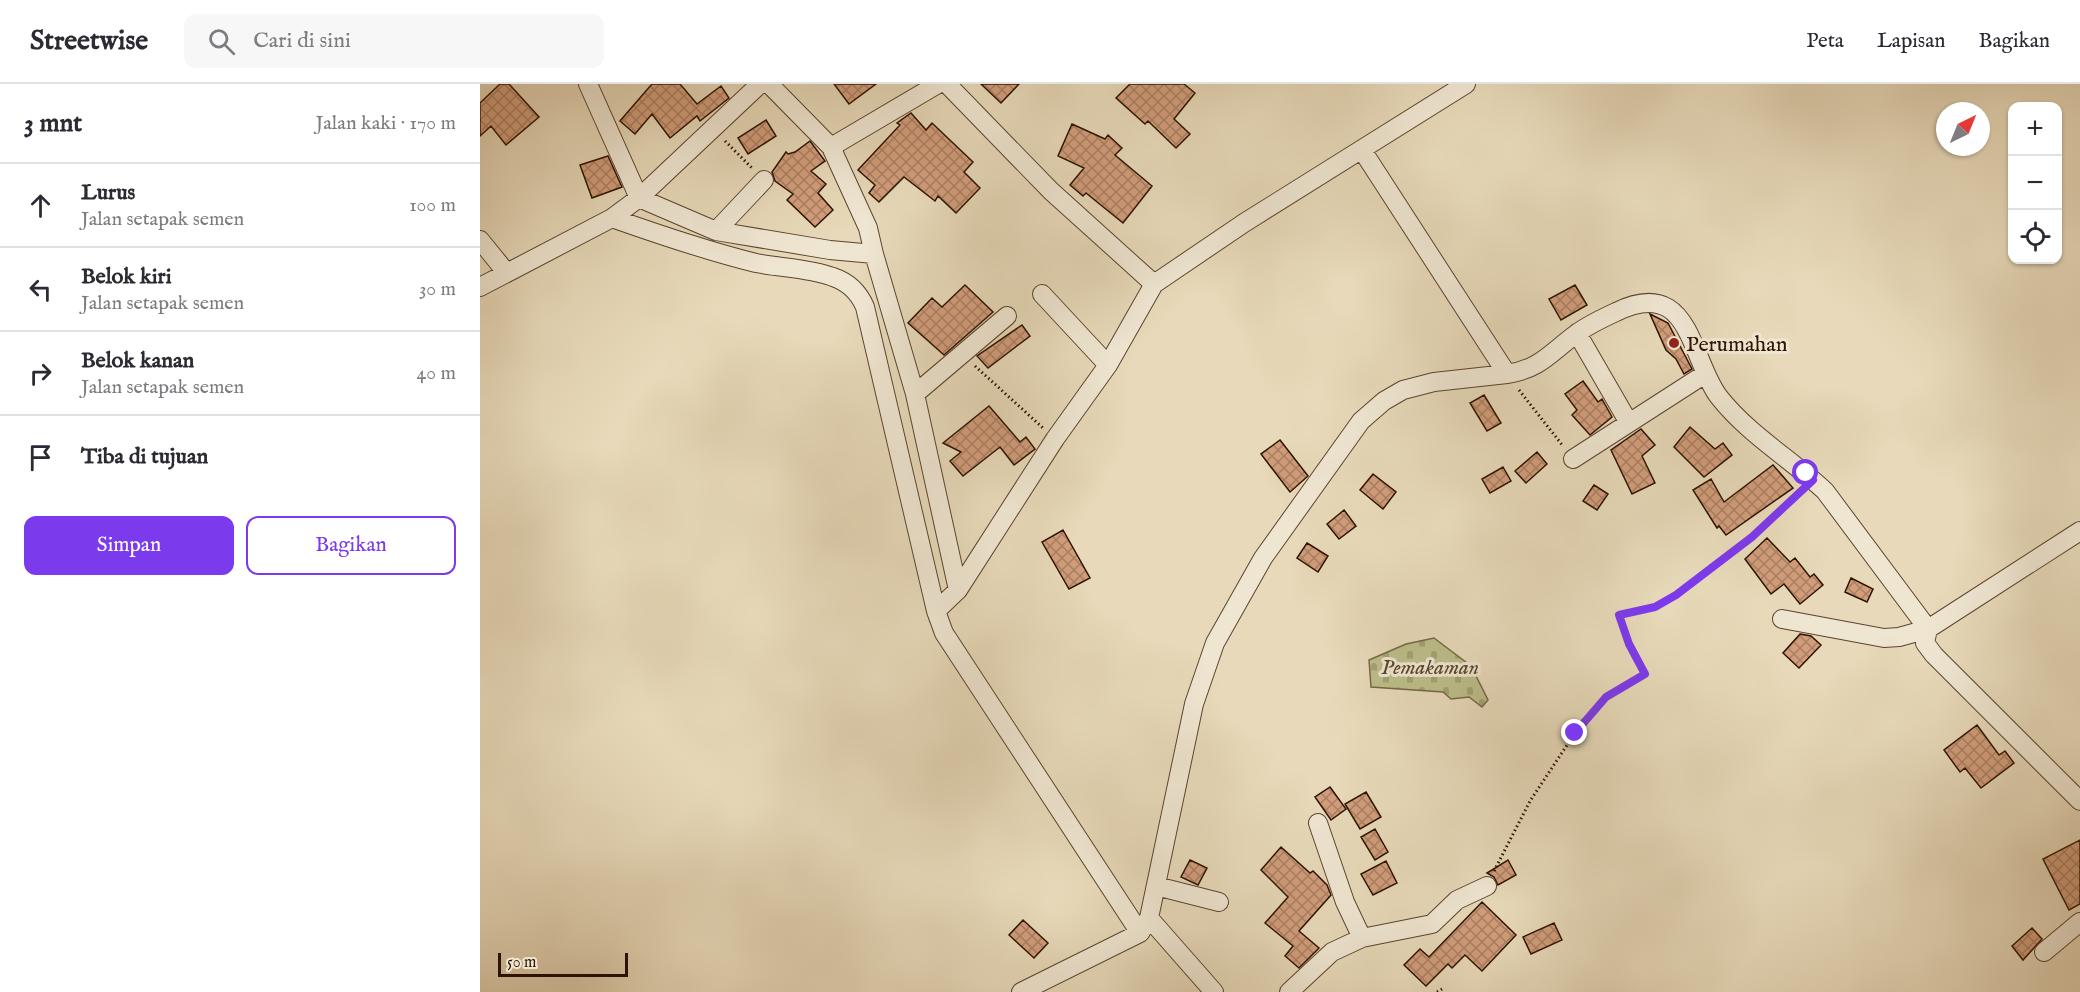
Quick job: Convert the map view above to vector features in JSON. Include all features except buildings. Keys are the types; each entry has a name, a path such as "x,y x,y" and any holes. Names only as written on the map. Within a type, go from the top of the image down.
{"street":[{"path":"588,84 639,198 716,231 781,243 874,254"},
{"path":"480,287 616,215 639,198 760,84"},
{"path":"769,84 831,147 868,228 915,394 958,590"},
{"path":"947,84 1051,192 1154,284"},
{"path":"940,607 958,590 1055,439 1108,365 1154,284 1244,223 1466,84"},
{"path":"831,147 930,86"},
{"path":"1362,150 1507,374"},
{"path":"716,231 764,180"},
{"path":"616,215 702,249 833,277 852,287 866,307 952,649 1144,925 1214,992"},
{"path":"480,240 506,272"},
{"path":"779,266 781,243"},
{"path":"1041,294 1108,365"},
{"path":"1021,992 1144,925 1156,886 1194,704 1215,643 1263,558 1361,421 1384,401 1403,390 1434,382 1526,371 1541,363 1577,333 1615,312 1640,302 1657,303 1677,315 1704,374 1719,397 1767,445 1813,480 1844,514 1928,628 1925,643 1934,655 2080,801"},
{"path":"915,394 1007,316"},
{"path":"1577,333 1629,423"},
{"path":"1573,459 1704,374"},
{"path":"1782,619 1884,638 1899,637 1928,628 2080,531"},
{"path":"1318,823 1346,902 1362,938"},
{"path":"1156,886 1219,902"},
{"path":"1289,992 1332,952 1362,938 1432,924 1457,900 1487,886"},
{"path":"2044,952 2080,922"}],"path":[{"path":"713,129 764,180"},
{"path":"963,355 1055,439"},
{"path":"1507,374 1573,459"},
{"path":"1487,886 1530,801 1575,733 1606,697 1645,674 1629,644 1619,615 1655,607 1676,595 1752,537 1813,480"},
{"path":"1437,992 1442,988"}],"green space":[{"name":"Pemakaman","path":"1434,638 1471,666 1488,700 1482,707 1469,697 1451,699 1443,692 1371,687 1369,660 1406,644"}],"place":[{"name":"Perumahan","path":"1674,343"}],"route":[{"path":"1575,733 1606,697 1645,674 1629,644 1619,615 1655,607 1711,570 1752,537 1813,480 1806,473"}]}
